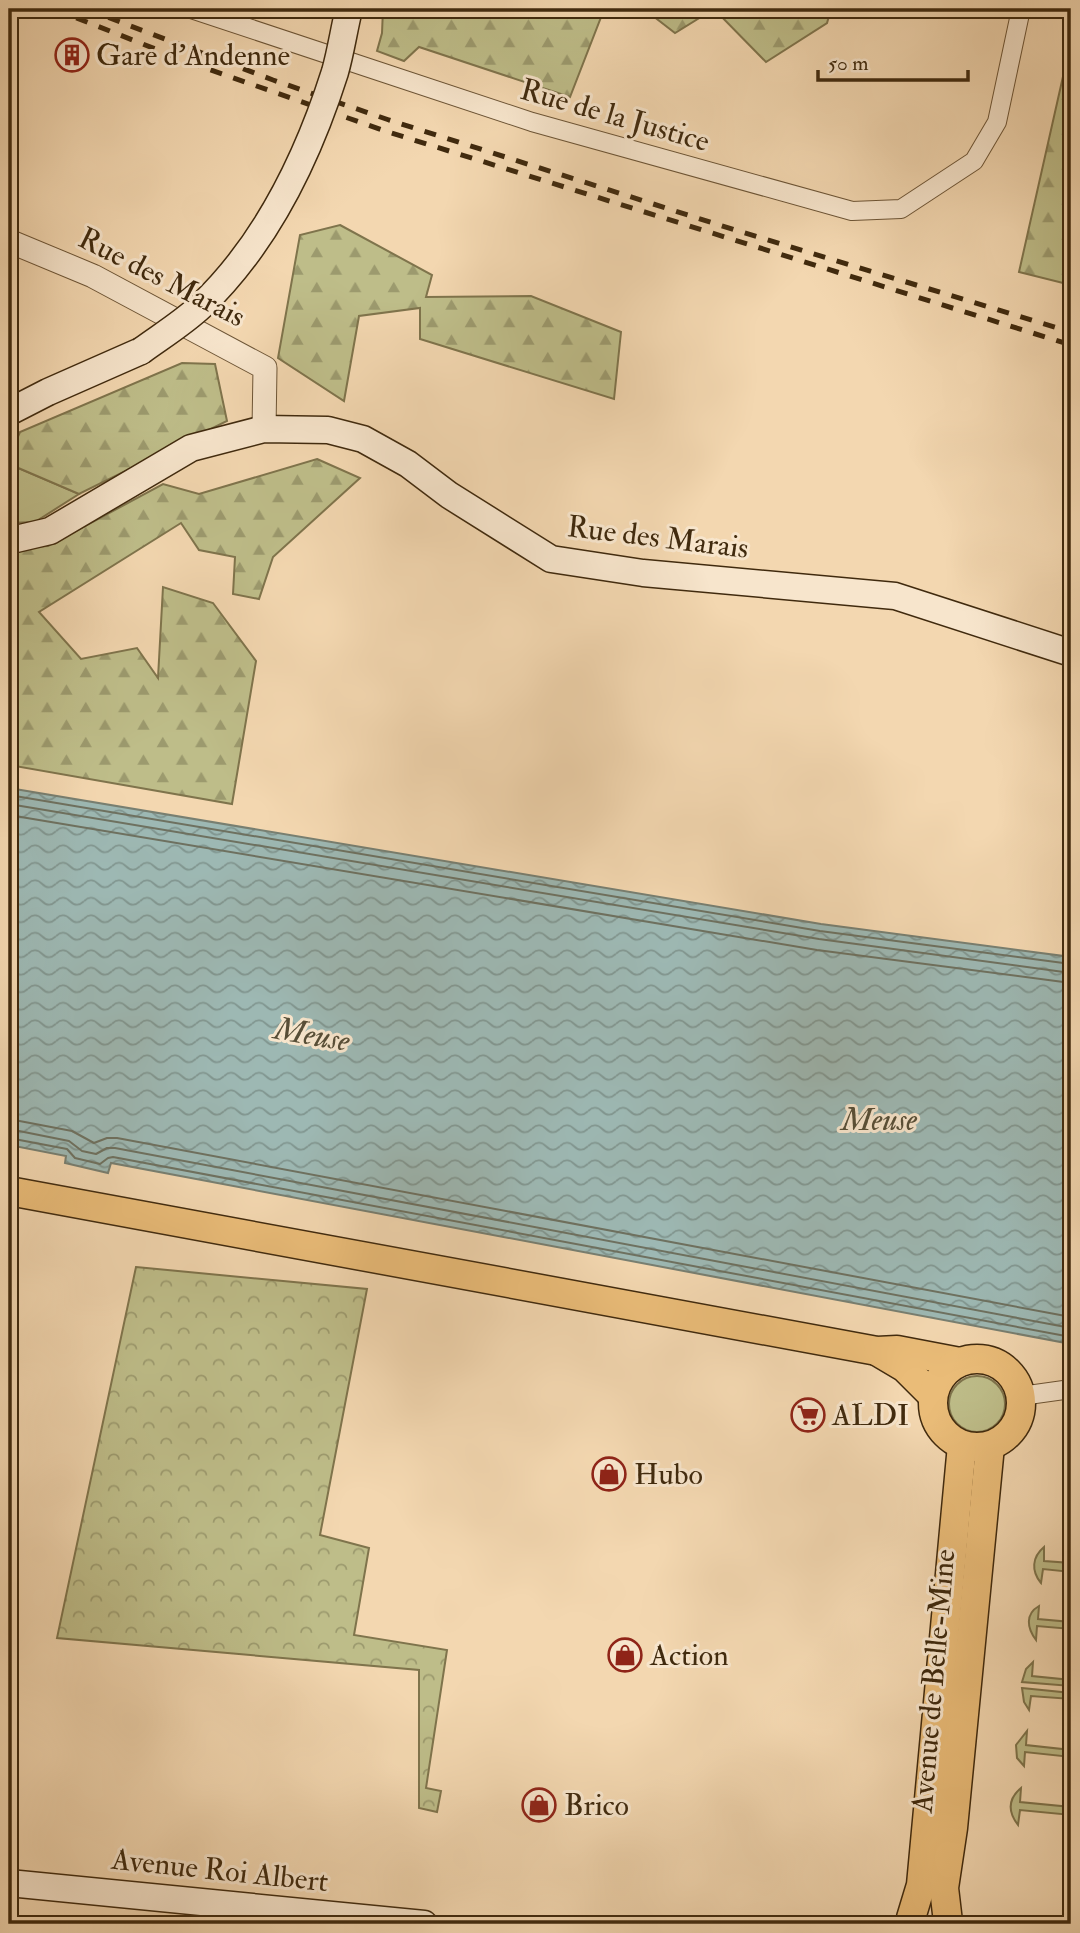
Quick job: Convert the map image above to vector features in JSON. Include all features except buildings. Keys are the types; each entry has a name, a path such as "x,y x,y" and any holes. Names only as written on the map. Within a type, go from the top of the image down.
{"main road":[{"path":"9,412 141,351 200,308 240,263 274,213 311,135 335,70 349,9"},
{"name":"Rue des Marais","path":"9,537 50,531 191,448 264,429 328,430 363,439 408,464 449,495 551,559 643,573 895,596 1071,653"},
{"path":"9,1191 877,1351 897,1350 960,1362"},
{"path":"877,1351 905,1368 933,1396"},
{"path":"976,1359 992,1361 1006,1369 1016,1381 1021,1396 1021,1412 1015,1427 1004,1439 976,1446 943,1432 934,1415 933,1396 938,1382 947,1370 960,1362 976,1359"},
{"name":"Avenue de Belle-Mine","path":"904,1921 921,1885 976,1446"},
{"name":"Avenue de Belle-Mine","path":"950,1923 944,1888 953,1828 976,1446"},
{"name":"Avenue Roi Albert","path":"9,1883 424,1924"},
{"path":"904,1921 930,1916 950,1923"}],"street":[{"name":"Rue de la Justice","path":"191,9 532,122 852,211 901,209 974,161 997,122 1021,9"},
{"name":"Rue des Marais","path":"9,241 93,276 265,368 264,429"},
{"path":"1021,1396 1071,1389"}],"green space":[{"path":"383,9 603,9 603,12 570,97 419,47 404,61 377,51 382,33"},
{"path":"644,9 714,9 675,33"},
{"path":"714,9 831,9 827,23 766,62"},
{"path":"1071,41 1071,285 1019,272"},
{"path":"340,225 432,275 426,297 531,296 621,332 614,399 420,339 420,308 359,316 344,401 278,358 300,235"},
{"path":"182,363 215,364 227,421 79,494 9,464 9,457 20,432"},
{"path":"317,459 360,478 273,557 259,599 233,594 235,557 199,550 181,523 39,612 81,659 137,648 158,678 163,587 213,603 256,661 232,804 9,765 9,548 48,546 163,484 199,494"},
{"path":"9,464 79,494 35,522 9,523"},
{"path":"136,1267 367,1289 320,1535 369,1548 354,1635 447,1650 426,1788 441,1791 437,1812 419,1808 419,1670 57,1638"},
{"path":"977,1376 988,1378 997,1384 1003,1393 1003,1415 997,1424 988,1430 977,1432 966,1430 957,1424 951,1415 949,1404 951,1393 957,1384 966,1378"},
{"path":"1044,1547 1044,1561 1071,1563 1071,1572 1043,1569 1041,1583 1034,1564"},
{"path":"1039,1606 1038,1619 1071,1622 1071,1629 1037,1626 1036,1640 1029,1622 1031,1613"},
{"path":"1033,1662 1032,1676 1071,1680 1071,1686 1022,1682 1026,1669"},
{"path":"1022,1688 1071,1693 1071,1699 1031,1696 1029,1710 1024,1702"},
{"path":"1027,1731 1026,1745 1071,1750 1071,1757 1025,1752 1024,1766 1017,1758 1016,1745"},
{"path":"1021,1788 1020,1802 1071,1807 1071,1815 1020,1810 1018,1825 1012,1815 1011,1806"}],"water":[{"name":"Meuse","path":"9,788 821,924 1071,957 1071,1344 111,1163 108,1173 65,1163 66,1156 9,1145"}],"railway":[{"path":"54,9 191,63 385,131 1071,345"},
{"path":"86,9 273,80 389,120 735,230 1071,332"}],"place":[{"name":"Gare d'Andenne","path":"72,55"},
{"name":"ALDI","path":"808,1415"},
{"name":"Hubo","path":"609,1474"},
{"name":"Action","path":"625,1655"},
{"name":"Brico","path":"539,1805"}]}
